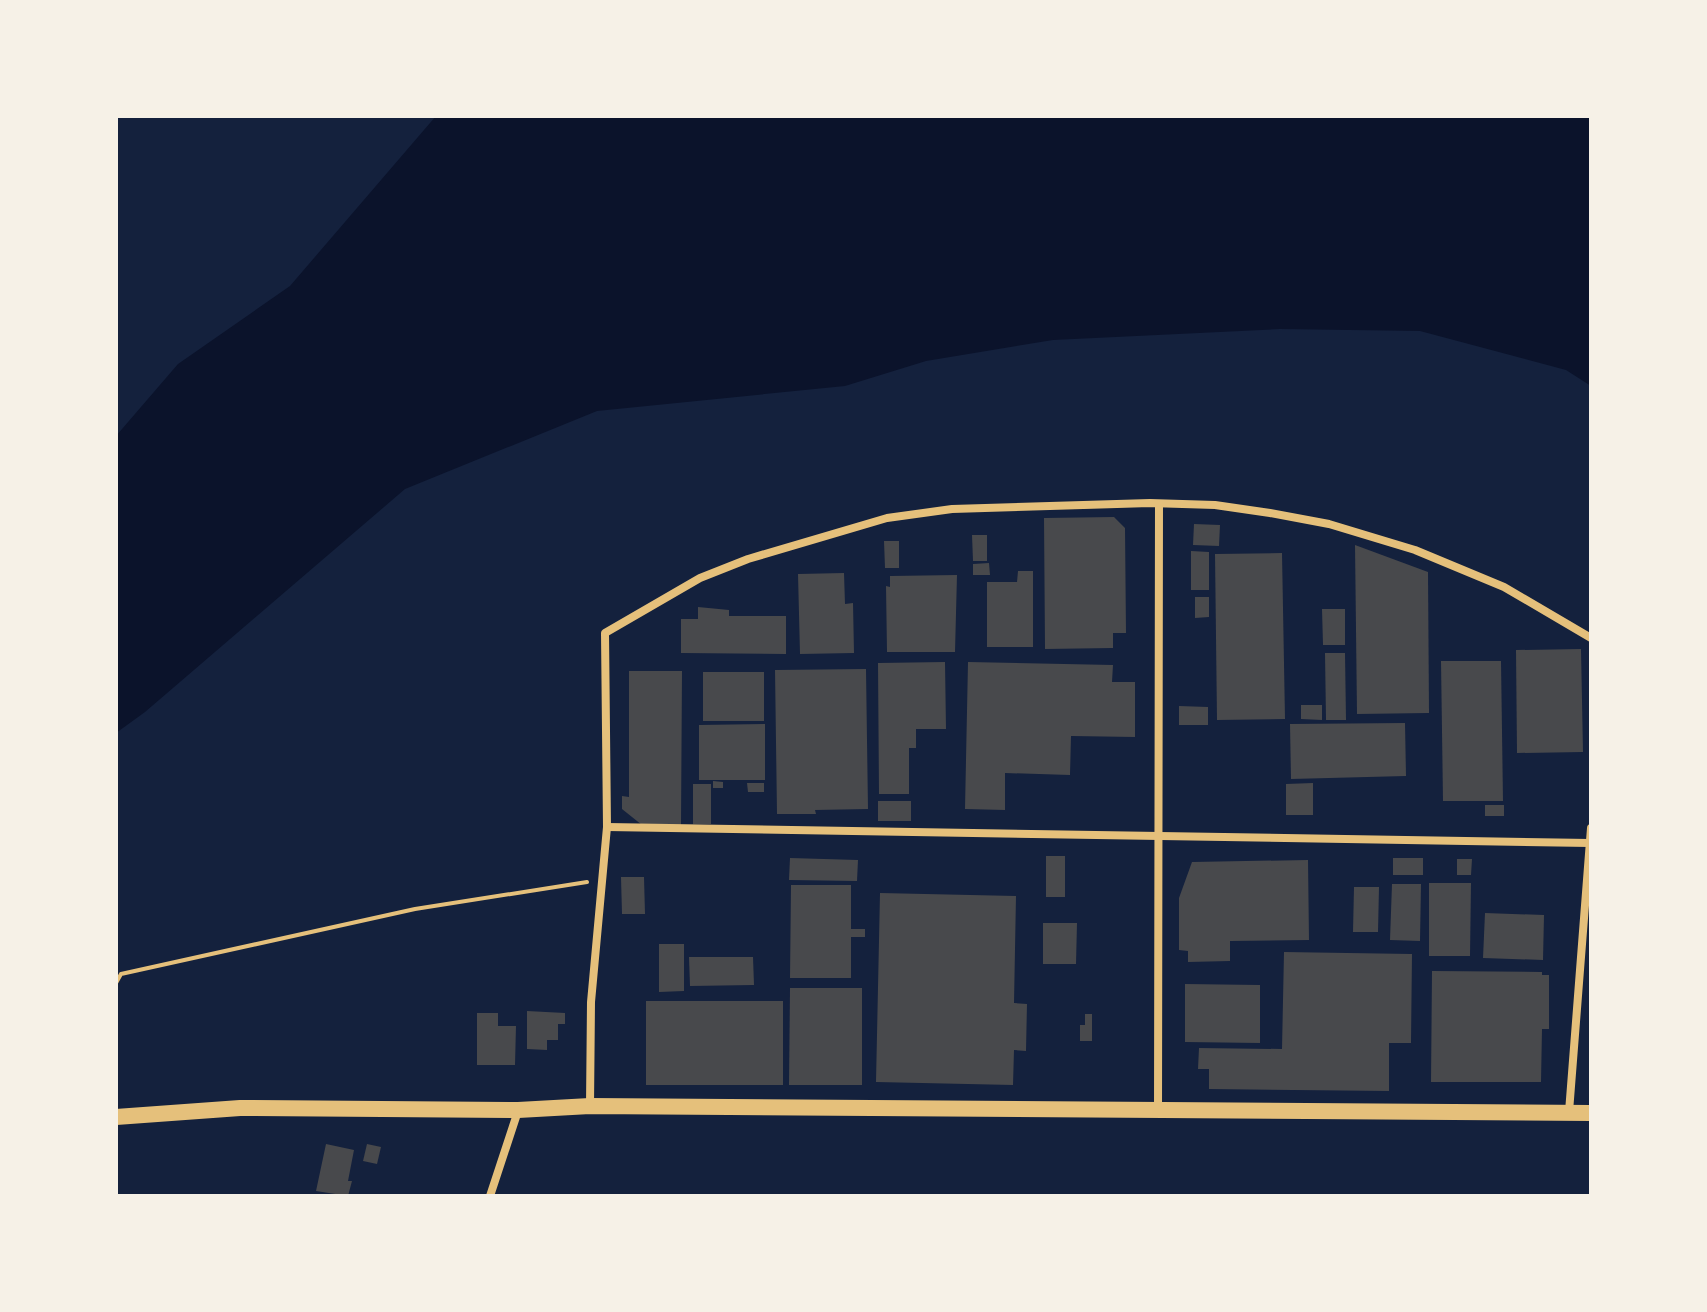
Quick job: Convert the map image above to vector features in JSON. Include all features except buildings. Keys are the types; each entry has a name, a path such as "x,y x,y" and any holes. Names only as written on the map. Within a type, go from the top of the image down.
{"main road":[{"path":"116,1117 240,1108 518,1110 590,1106 1591,1113"}],"street":[{"path":"590,1106 591,1002 607,827 605,633 700,578 748,559 887,518 952,509 1083,503 1215,505 1329,524 1415,550 1504,587 1591,638"},
{"path":"1158,1111 1159,504"},
{"path":"607,827 1590,843"},
{"path":"1569,1113 1591,828"},
{"path":"490,1196 518,1110"}],"path":[{"path":"116,983 121,974 415,909 602,880"}],"water":[{"path":"436,116 1591,116 1591,386 1566,370 1420,331 1280,329 1053,340 926,361 845,386 597,411 405,489 145,712 116,733 116,436 178,364 290,286"}]}
